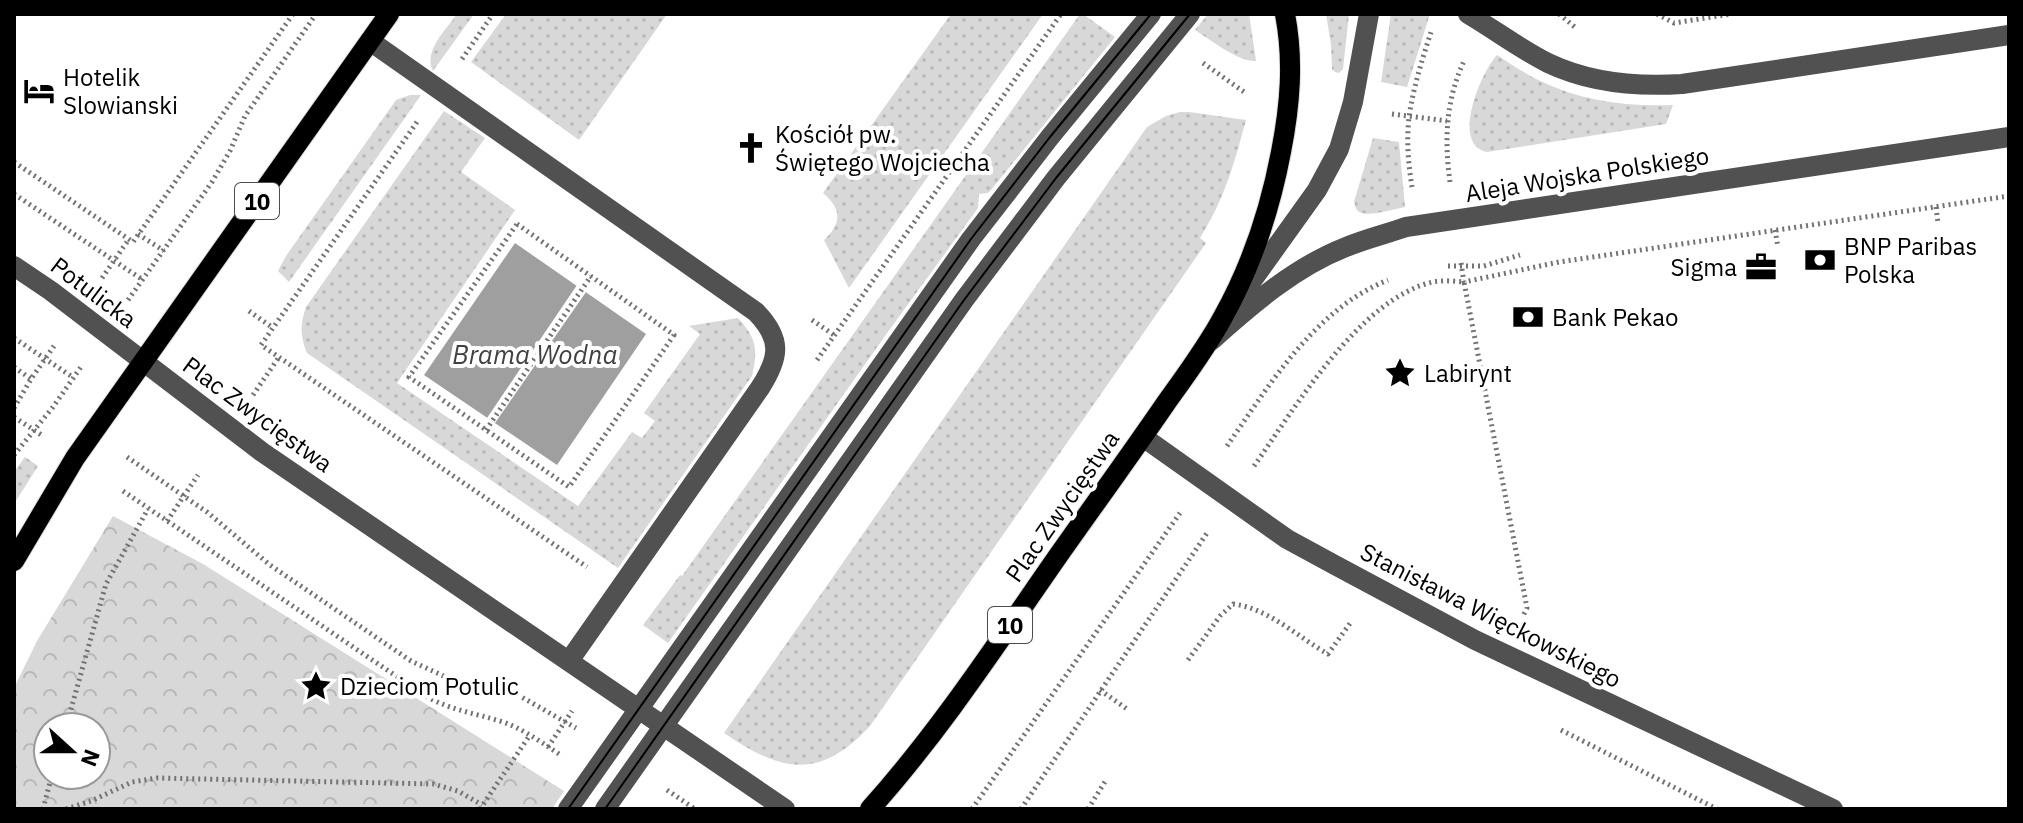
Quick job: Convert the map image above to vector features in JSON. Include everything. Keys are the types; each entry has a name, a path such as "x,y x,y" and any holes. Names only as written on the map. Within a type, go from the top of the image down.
{"main road":[{"name":"Plac Zwycięstwa","path":"14,561 75,458 389,14"},
{"name":"Plac Zwycięstwa","path":"870,809 942,720 1143,437 1223,317 1248,266 1270,206 1290,106 1291,65 1285,14"}],"street":[{"path":"568,809 971,239 1151,14"},
{"path":"605,809 999,253 1190,14"},
{"name":"Plac Zwycięstwa","path":"1206,345 1317,190 1339,149 1353,102 1369,14"},
{"path":"1468,14 1551,64 1602,81 1648,86 1682,84 2009,35"},
{"path":"370,41 756,312 774,336 776,355 766,379 569,661 785,809"},
{"name":"Aleja Wojska Polskiego","path":"1206,345 1263,296 1312,265 1346,247 1406,227 2009,137"},
{"name":"Potulicka","path":"14,266 143,361"},
{"name":"Plac Zwycięstwa","path":"143,361 262,452 569,661"},
{"name":"Stanisława Więckowskiego","path":"1143,437 1287,539 1333,564 1506,655 1833,809"}],"path":[{"path":"14,162 133,242 293,14"},
{"path":"129,299 220,169 245,116 316,14"},
{"path":"493,14 261,345 620,589"},
{"path":"816,361 1061,14"},
{"path":"1657,14 1674,23 1731,14"},
{"path":"1414,197 1408,162 1408,127 1431,31"},
{"path":"1200,61 1246,93 1256,95"},
{"path":"1387,113 1447,121"},
{"path":"14,194 143,280"},
{"path":"1936,207 1938,223"},
{"path":"517,224 591,276 674,335 569,487 409,377 517,224"},
{"path":"1775,230 1778,247"},
{"path":"138,234 171,257"},
{"path":"94,288 129,239"},
{"path":"1221,455 1268,387 1312,333 1365,292 1399,275"},
{"path":"485,430 591,276"},
{"path":"1248,475 1334,353 1363,324 1391,302 1418,287 1436,281 1464,282 1527,608 1506,655"},
{"path":"249,311 273,328"},
{"path":"14,338 74,378"},
{"path":"14,408 58,341"},
{"path":"253,395 279,357"},
{"path":"14,455 82,366"},
{"path":"14,367 31,379"},
{"path":"14,417 52,443"},
{"path":"140,466 207,512 270,565 411,661 450,679 518,695 587,735"},
{"path":"167,521 198,475"},
{"path":"123,491 424,695 443,706 501,722 530,735 570,761"},
{"path":"70,711 106,584 148,509"},
{"path":"972,809 1181,511"},
{"path":"1021,809 1207,533"},
{"path":"1188,660 1220,616 1233,604 1246,605 1261,612 1328,654 1351,622"},
{"path":"1100,690 1127,709"},
{"path":"548,747 575,707"},
{"path":"66,809 132,782 157,778 433,784 458,791 481,807 530,735"},
{"path":"1088,809 1106,780"}],"green space":[{"path":"457,14 474,14 433,71 433,48"},
{"path":"506,14 667,14 579,140 471,62"},
{"path":"951,14 1043,14 849,288 824,240 834,228 837,216 834,205 823,193"},
{"path":"1080,14 1115,37 991,190 979,194 978,208 668,643 643,625 682,576"},
{"path":"1208,14 1249,14 1256,61 1233,54 1195,30"},
{"path":"1326,14 1349,14 1343,69 1339,73 1332,69"},
{"path":"1391,14 1430,14 1407,87 1381,82"},
{"path":"1497,55 1534,78 1588,98 1622,104 1673,105 1666,124 1487,152 1476,147 1470,123 1477,91"},
{"path":"421,95 289,282 278,271 286,256 396,100"},
{"path":"444,111 485,138 461,172 515,210 397,383 578,506 632,432 642,438 655,421 644,413 700,334 689,326 738,318 752,338 755,358 752,376 618,568 307,353 302,330 306,307"},
{"path":"1180,112 1246,120 1222,195 1200,238 1206,243 870,726 834,756 799,765 764,756 724,733 1147,127"},
{"path":"1373,138 1399,142 1405,207 1371,214 1356,209 1354,202"},
{"path":"25,457 38,466 14,504 14,472"},
{"path":"113,516 203,564 564,791 552,809 14,809 14,688 37,641"}],"water":[{"name":"Brama Wodna","path":"515,243 646,334 557,465 424,375"}],"pier":[{"path":"577,285 586,292 495,423 487,418"}],"tram line":[{"path":"568,809 971,239 1151,14"},
{"path":"605,809 964,300 1056,178 1190,14"}],"place":[{"name":"Hotelik Slowianski","path":"39,91"},
{"name":"Kościół pw. Świętego Wojciecha","path":"751,148"},
{"name":"BNP Paribas Polska","path":"1820,260"},
{"name":"Sigma","path":"1761,267"},
{"name":"Bank Pekao","path":"1528,317"},
{"name":"Labirynt","path":"1400,373"},
{"name":"Dzieciom Potulic","path":"316,686"}]}
